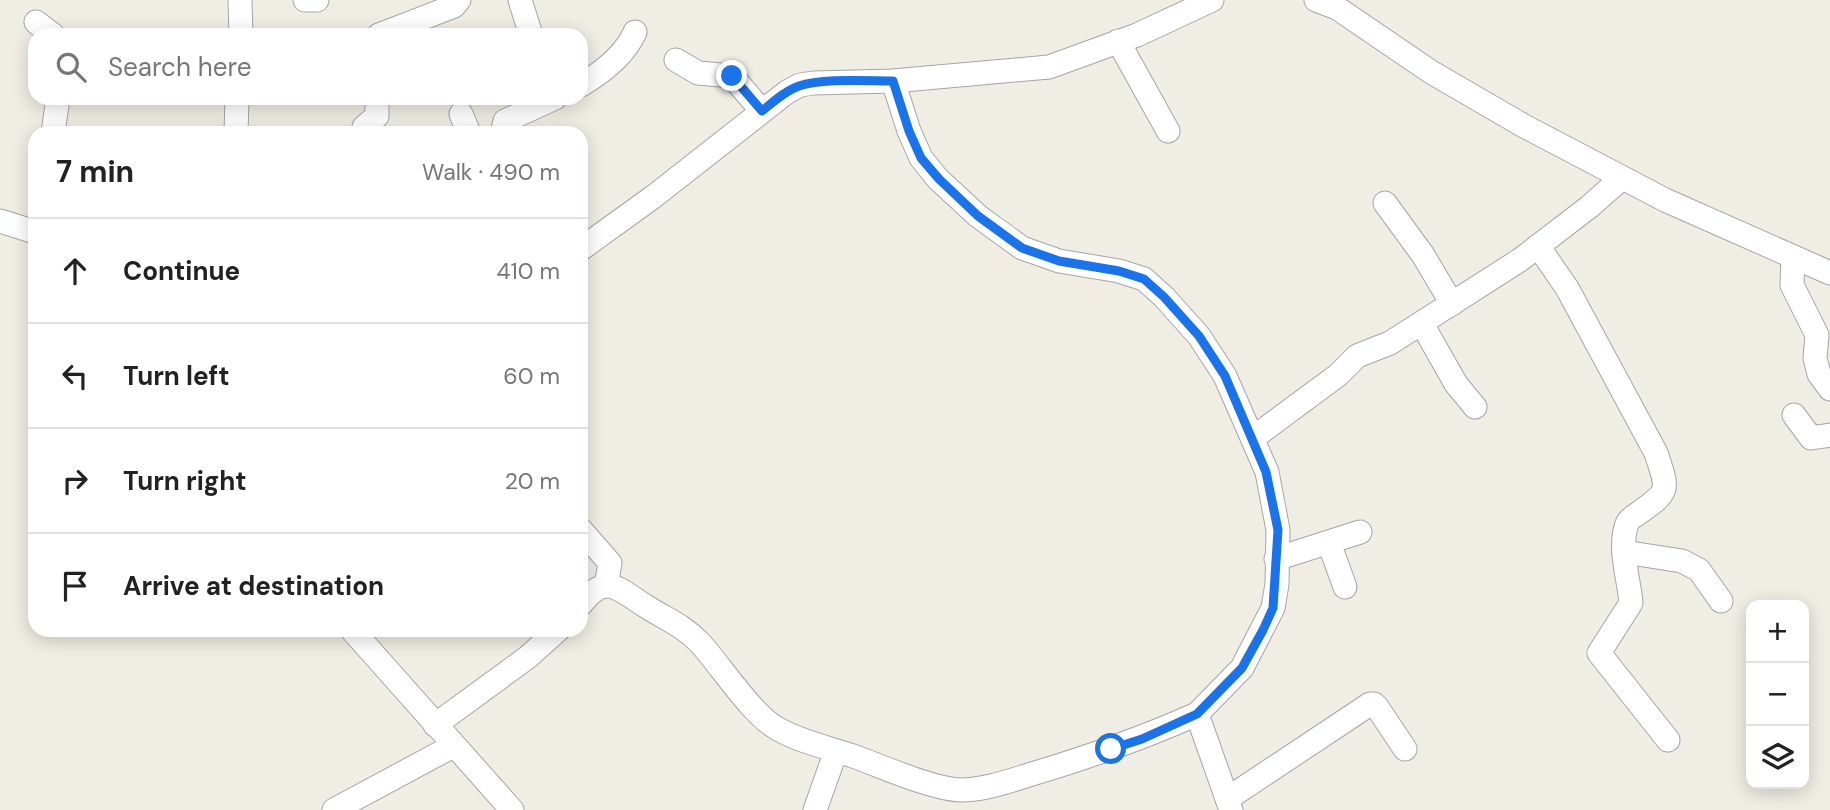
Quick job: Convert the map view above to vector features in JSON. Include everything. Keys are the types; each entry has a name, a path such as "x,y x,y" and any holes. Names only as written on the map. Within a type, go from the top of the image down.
{"street":[{"path":"305,0 317,0"},
{"path":"397,28 454,6 459,0"},
{"path":"520,0 529,28"},
{"path":"588,244 800,85 893,81 1040,69 1118,41 1212,0"},
{"path":"1316,0 1336,8 1430,72 1524,127 1665,200 1830,273"},
{"path":"588,81 628,47 635,32"},
{"path":"1118,41 1168,131"},
{"path":"676,60 698,73 732,76 762,111"},
{"path":"588,595 593,589 606,586 620,590 672,620 698,641 717,666 770,724 779,730 922,781 956,800 1142,739 1197,714 1242,668 1273,608 1277,584 1278,530 1266,472 1225,376 1199,336 1144,279 1119,271 1059,261 1022,248 978,216 921,158 893,81"},
{"path":"54,126 57,105"},
{"path":"236,126 237,105"},
{"path":"366,126 377,116 377,105"},
{"path":"504,126 505,121 539,105"},
{"path":"1253,438 1338,375 1357,356 1391,344 1538,246 1622,177"},
{"path":"1385,203 1423,255 1452,304"},
{"path":"0,220 28,230"},
{"path":"1538,246 1567,288 1656,453 1665,478 1665,489 1661,497 1629,520 1625,527 1624,552 1631,603 1599,653 1668,740"},
{"path":"1793,257 1792,285 1817,335 1815,358 1819,374 1830,389"},
{"path":"1422,324 1456,384 1475,407"},
{"path":"1794,415 1811,438 1830,435"},
{"path":"1276,559 1360,532"},
{"path":"588,538 610,563 606,586"},
{"path":"1329,543 1345,587"},
{"path":"1624,552 1682,561 1690,565 1699,570 1721,601"},
{"path":"358,637 512,810"},
{"path":"435,725 550,637"},
{"path":"1197,714 1229,804 1370,704 1377,707 1405,749"},
{"path":"334,810 453,746"},
{"path":"815,810 836,751"}],"route":[{"path":"732,76 762,111 800,85 893,81 921,158 978,216 1022,248 1059,261 1119,271 1144,279 1199,336 1225,376 1266,472 1273,502 1278,530 1277,584 1273,608 1242,668 1197,714 1142,739 1111,749"}]}
